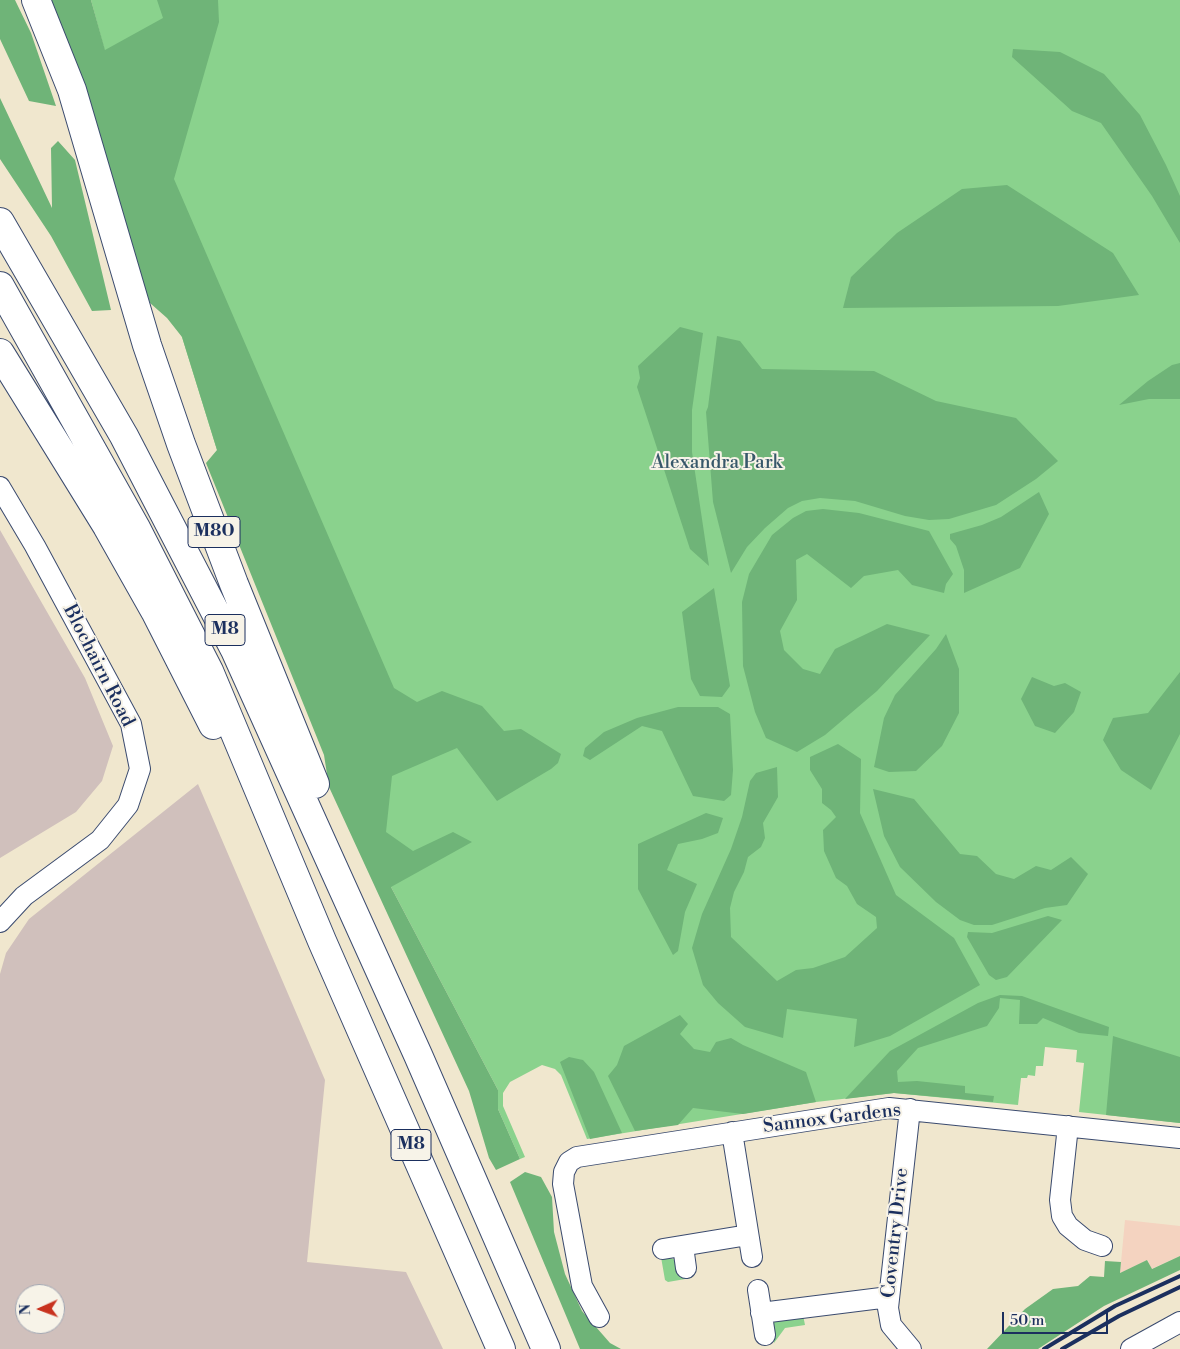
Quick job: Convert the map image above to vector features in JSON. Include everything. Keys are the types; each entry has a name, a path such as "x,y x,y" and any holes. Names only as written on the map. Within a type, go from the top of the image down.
{"highway":[{"name":"M80","path":"36,0 50,30 72,90 147,345 181,444 234,584 312,776 418,1055"},
{"name":"M8","path":"0,222 77,352 175,530 243,668 418,1055 546,1349"},
{"name":"M8","path":"0,286 136,528 209,671 322,941 501,1349"},
{"path":"0,353 107,526 155,611 322,941"}],"street":[{"name":"Blochairn Road","path":"0,487 35,546 131,724 140,769 128,805 100,840 24,896 0,922"},
{"name":"Sannox Gardens","path":"600,1317 582,1286 563,1184 564,1172 569,1162 578,1157 890,1108 1180,1138"},
{"name":"Coventry Drive","path":"910,1109 888,1308 891,1325 911,1349"},
{"path":"1068,1126 1060,1200 1062,1216 1068,1226 1085,1240 1102,1246"},
{"path":"732,1132 752,1257"},
{"path":"686,1268 673,1247 748,1235"},
{"path":"758,1290 765,1335"},
{"path":"761,1313 889,1297"},
{"path":"1131,1349 1180,1322"}],"shaded area":[{"path":"0,530 85,678 113,746 102,781 76,812 0,858"},
{"path":"198,784 325,1080 307,1262 406,1272 443,1349 0,1349 0,974 6,953 29,919"},
{"path":"1125,1220 1180,1226 1180,1256 1151,1269 1148,1260 1120,1273"}],"green space":[{"path":"0,0 15,0 31,33 56,106 29,101 0,39"},
{"path":"46,0 91,0 105,50 163,18 157,0 218,0 219,22 174,179 394,688 417,702 442,691 482,706 504,731 521,729 561,754 558,763 551,769 497,801 457,748 392,776 386,832 413,851 453,832 472,842 391,887 498,1090 498,1109 520,1159 496,1170 489,1158 469,1091 329,787 324,755 206,463 217,450 182,337 167,318 150,303 137,266 105,152 75,60"},
{"name":"Alexandra Park","path":"91,0 1180,0 1180,1123 1079,1112 1084,1063 1076,1062 1077,1050 1045,1047 1043,1066 1036,1066 1035,1076 1028,1075 1027,1078 1021,1078 1018,1105 894,1093 816,1102 587,1139 561,1075 555,1069 542,1065 510,1082 503,1093 503,1106 525,1157 520,1159 498,1109 498,1090 391,887 217,450 182,337"},
{"path":"1013,49 1060,52 1104,74 1140,115 1180,196 1180,243 1152,196 1101,123 1072,111 1012,57"},
{"path":"0,98 52,208 51,148 58,141 75,160 111,310 92,311 51,236 0,159"},
{"path":"1007,185 1113,253 1139,295 1058,306 843,308 851,277 897,233 962,189"},
{"path":"680,327 703,333 692,410 692,452 709,566 690,549 637,387 640,378 638,366"},
{"path":"717,336 740,341 762,369 874,371 936,401 1016,418 1058,461 1036,479 996,505 949,519 929,520 905,516 855,501 820,498 802,501 788,508 765,528 747,547 731,573 713,502 706,412"},
{"path":"1180,363 1180,399 1149,399 1119,405 1148,381 1172,365"},
{"path":"1039,492 1049,514 1020,568 964,593 964,570 956,546 950,539 950,534 982,525 1001,517"},
{"path":"823,509 859,513 929,531 953,574 946,584 944,593 912,585 898,570 864,576 851,588 807,554 796,560 797,600 780,631 784,650 803,669 820,674 835,649 887,624 930,635 877,691 825,735 797,752 766,738 755,712 743,666 742,602 749,574 772,535 793,518 806,511"},
{"path":"714,588 730,686 722,697 700,696 691,679 682,612"},
{"path":"946,634 959,669 959,713 942,746 916,771 889,772 874,767 884,718 895,695 936,649"},
{"path":"1180,672 1180,734 1151,790 1121,770 1103,740 1113,718 1148,713"},
{"path":"1032,677 1054,686 1065,683 1081,692 1074,712 1055,733 1035,726 1021,699"},
{"path":"678,707 718,707 730,714 733,770 731,795 724,801 693,796 662,731 642,726 590,760 583,756 585,748 604,732 637,718"},
{"path":"838,744 861,759 860,813 896,895 954,938 980,985 890,1036 854,1047 857,1019 787,1009 783,1038 745,1027 718,1003 703,985 692,948 702,914 731,849 742,817 750,781 756,773 777,767 778,797 763,823 765,838 761,847 748,857 744,872 734,892 730,908 731,937 777,981 796,970 813,968 845,957 877,928 876,917 857,904 847,886 836,878 824,851 823,830 836,817 822,803 822,789 810,770 810,757"},
{"path":"873,789 914,799 960,854 977,856 996,874 1014,879 1036,866 1051,870 1071,857 1088,874 1067,905 1045,908 992,925 974,925 960,920 936,902 900,867 884,836"},
{"path":"706,813 723,818 718,833 702,839 678,844 667,870 697,884 685,912 678,951 673,955 638,889 638,844"},
{"path":"1048,916 1062,920 1007,977 996,980 989,975 967,937 968,932 992,933"},
{"path":"1000,995 1022,996 1109,1027 1108,1036 1079,1033 1043,1018 1037,1024 1019,1024 1020,1000 1000,998 999,1008 987,1026 918,1048 897,1071 898,1082 917,1081 965,1086 965,1093 994,1096 993,1102 894,1093 845,1099 890,1051 978,1003"},
{"path":"680,1015 688,1024 680,1034 694,1049 710,1052 716,1042 731,1038 806,1072 816,1102 743,1114 693,1108 678,1125 635,1131 608,1076 617,1065 624,1046"},
{"path":"1113,1036 1180,1057 1180,1123 1106,1115"},
{"path":"569,1057 583,1060 594,1072 622,1133 590,1139 560,1062"},
{"path":"525,1172 541,1177 552,1197 554,1232 565,1274 582,1311 610,1343 621,1349 580,1349 510,1182"},
{"path":"1180,1256 1180,1270 1104,1306 1038,1349 987,1349 1025,1309 1053,1289 1078,1286 1090,1276 1104,1277 1105,1261 1121,1262 1120,1273 1147,1260 1152,1269"},
{"path":"661,1257 669,1257 693,1269 694,1274 691,1278 668,1282 665,1280"},
{"path":"803,1315 805,1325 785,1328 774,1343 771,1328 774,1322"}],"railway":[{"path":"1044,1349 1115,1306 1180,1276"},
{"path":"1062,1349 1119,1316 1180,1287"}]}
